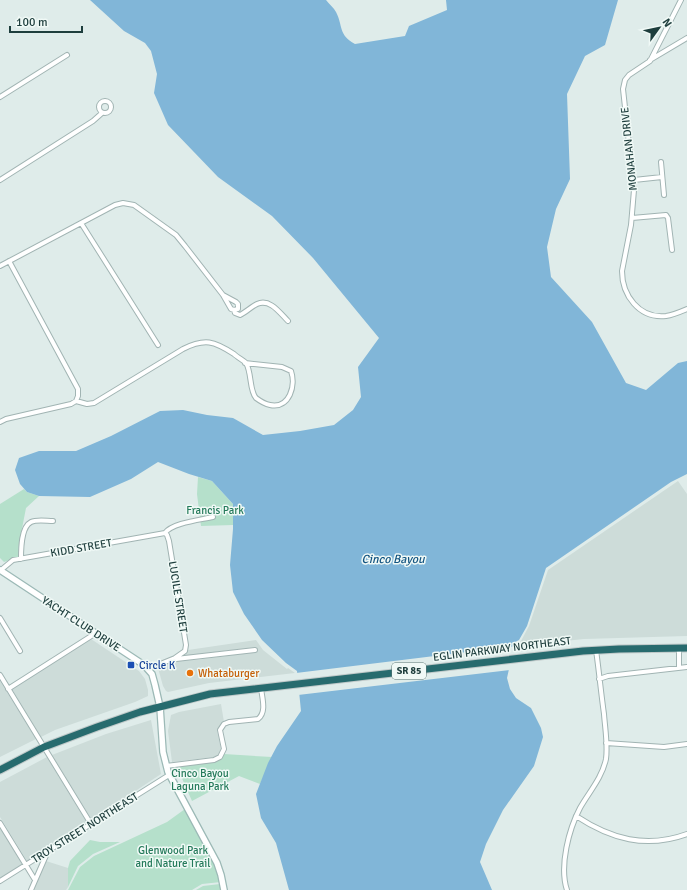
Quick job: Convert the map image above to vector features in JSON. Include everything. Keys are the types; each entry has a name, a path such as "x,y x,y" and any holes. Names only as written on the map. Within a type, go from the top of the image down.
{"highway":[{"name":"EGLIN PARKWAY NORTHEAST","path":"0,770 44,747 105,724 140,712 210,694 596,650 687,648"}],"main road":[{"name":"YACHT CLUB DRIVE","path":"0,570 148,669"},
{"path":"148,669 152,674 160,707 163,752 166,766 217,863 224,890"}],"street":[{"name":"MONAHAN DRIVE","path":"681,0 650,60 629,75 625,80 623,89 634,180 634,198 632,218 622,271 623,284 627,295 636,306 642,310 654,315 666,316 687,310"},
{"path":"650,60 687,38"},
{"path":"0,97 67,55"},
{"path":"0,180 93,121 102,113"},
{"path":"661,162 664,196"},
{"path":"634,180 662,177"},
{"path":"0,266 115,205 124,203 134,205 176,235 223,295 230,309 234,310 235,313 240,315 256,304 268,303 277,309 288,321"},
{"path":"632,218 666,215 668,218 672,250"},
{"path":"81,223 158,345"},
{"path":"0,422 6,419 71,404 76,401 78,396 78,390 9,261"},
{"path":"223,295 238,304 238,308 234,310"},
{"path":"76,401 87,404 94,403 183,349 204,341 214,343 226,349 245,362 282,367 291,371 291,389 289,397 285,402 273,405 262,402 256,398 245,362"},
{"name":"KIDD STREET","path":"0,570 13,560 165,533 176,525 213,517"},
{"path":"21,559 22,539 27,525 35,521 53,521"},
{"name":"LUCILE STREET","path":"165,533 169,541 186,645 185,651 175,658"},
{"path":"0,618 20,651"},
{"path":"8,689 96,633"},
{"path":"679,648 679,668"},
{"path":"148,669 175,658 196,658 254,650"},
{"path":"567,890 564,878 564,865 570,831 576,816 604,767 607,752 596,650"},
{"path":"599,679 608,676 687,666"},
{"path":"0,676 91,824"},
{"path":"166,766 214,760 220,757 224,749 220,730 224,724 229,722 258,719 262,716 264,712 261,688"},
{"path":"606,743 664,747 687,744"},
{"name":"TROY STREET NORTHEAST","path":"0,881 169,774"},
{"path":"576,816 593,827 608,834 637,841 664,840 687,834"},
{"path":"0,823 35,880"},
{"path":"31,890 48,851"}],"shaded area":[{"path":"678,481 687,494 687,636 584,639 516,646 517,643 521,641 529,626 548,570"},
{"path":"91,639 139,671 145,679 148,696 55,730 41,737 12,689"},
{"path":"256,640 263,650 287,669 288,668 295,673 209,683 168,692 163,686 158,668 174,661 196,660 257,652 257,647 183,656 188,650"},
{"path":"0,681 36,739 0,757"},
{"path":"221,704 224,722 217,730 221,749 218,755 214,757 172,762 168,731 171,715 179,712"},
{"path":"151,720 161,774 92,820 52,755 106,734"},
{"path":"47,757 87,823 27,861 0,817 0,782"},
{"path":"0,828 22,864 0,878"},
{"path":"46,861 68,868 68,887 66,890 33,890"}],"green space":[{"name":"Francis Park","path":"198,477 212,481 233,504 233,525 201,526 197,494"},
{"path":"24,489 27,492 39,496 26,508 18,557 4,562 0,558 0,504"},
{"name":"Cinco Bayou Laguna Park","path":"224,754 272,757 260,784 239,776 192,801 177,767 209,762"},
{"name":"Glenwood Park and Nature Trail","path":"185,809 218,869 221,882 202,884 192,890 68,890 80,867 94,856 167,822"},
{"path":"90,840 100,842 120,842 93,854 78,866 68,887 68,868 70,861"},
{"path":"220,884 221,890 196,890 203,886"}],"water":[{"name":"Cinco Bayou","path":"90,0 326,0 336,12 343,33 355,44 405,36 409,26 447,10 446,0 618,0 605,45 585,56 567,94 570,179 556,209 547,247 551,277 592,322 626,383 646,390 678,363 687,361 687,474 671,482 546,568 527,626 519,640 515,642 507,678 510,689 516,698 531,708 541,728 543,737 534,766 503,810 486,844 480,862 492,890 289,890 276,843 261,818 256,794 268,763 277,746 301,711 297,671 286,663 262,640 244,614 233,592 230,565 233,529 233,504 212,481 158,462 131,479 90,497 39,496 27,492 20,484 15,470 19,458 39,451 76,451 111,436 160,411 183,410 233,418 263,435 334,425 353,410 361,397 358,367 379,338 313,258 272,216 218,177 168,125 154,93 157,74 151,51 145,43 124,31"}],"pier":[{"path":"516,646 510,670 298,695 296,673"}],"place":[{"name":"Circle K","path":"131,665"},
{"name":"Whataburger","path":"190,673"}]}
